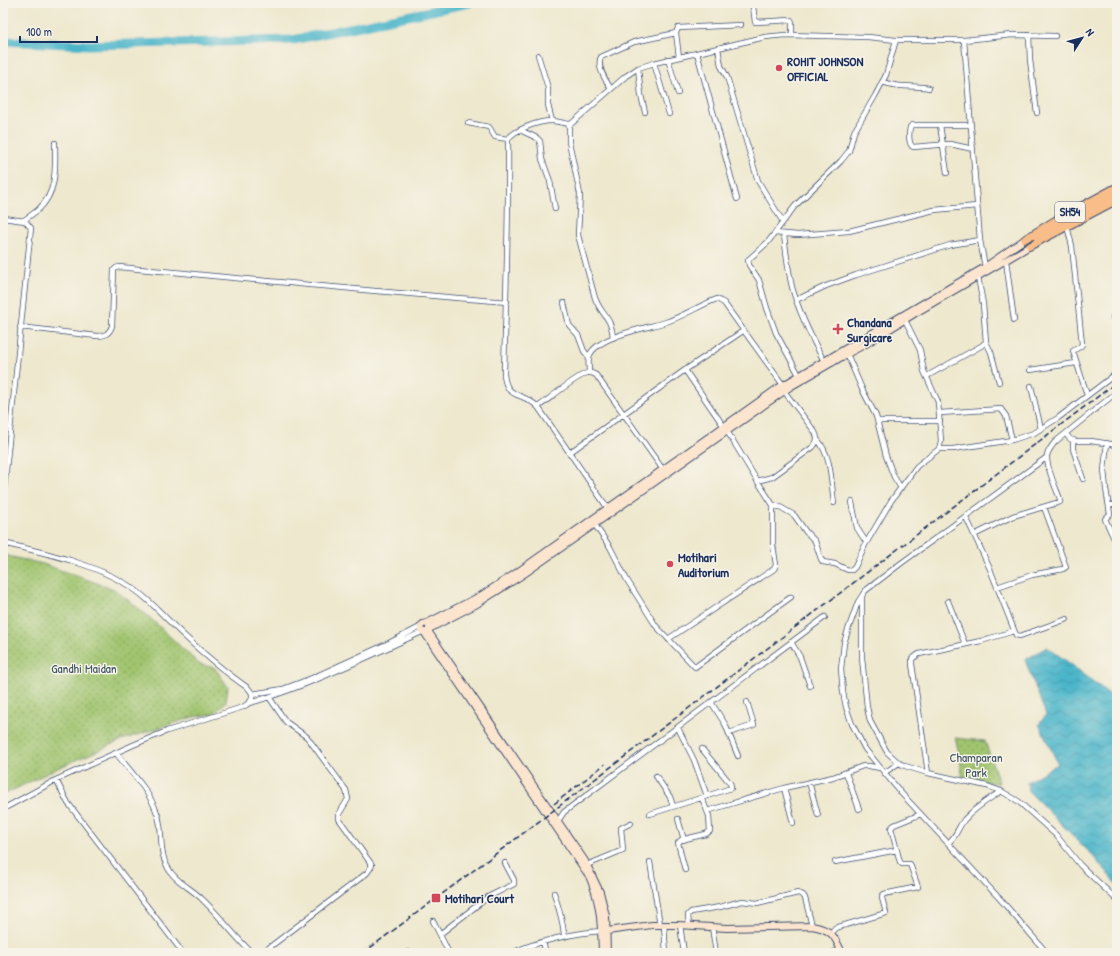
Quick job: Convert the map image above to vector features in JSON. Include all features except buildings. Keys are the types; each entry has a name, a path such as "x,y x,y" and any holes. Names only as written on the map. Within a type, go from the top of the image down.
{"main road":[{"name":"SH54","path":"1025,239 1056,220 1117,187"},
{"path":"425,629 516,574 609,511 784,388 799,375 985,267 1025,239 1044,232 1117,194"},
{"name":"SH54","path":"1030,246 1117,200"},
{"path":"784,388 864,346 1006,261 1030,246 1044,232"},
{"path":"425,629 491,595 595,525 609,511"},
{"path":"425,629 587,865 600,892 606,916 602,953"},
{"path":"425,629 582,866 595,891 604,931 607,953"},
{"path":"604,931 662,925 712,927 812,926 825,929 831,933 842,951"}],"street":[{"path":"753,6 754,22 791,20 792,35"},
{"path":"679,57 676,30 679,28 740,25"},
{"path":"611,89 599,64 601,57 634,42 676,33"},
{"path":"609,511 538,407 529,400 511,393 505,385 504,374 509,195 508,139 512,133 540,122 552,121 569,124 573,122 626,76 638,68 668,59 765,37 792,35 868,37 896,40 964,40 1029,35 1055,36"},
{"path":"1029,35 1030,60 1037,113"},
{"path":"799,375 776,334 759,280 748,263 749,258 768,242 795,206 841,161 848,151 854,132 882,82 888,68 896,40"},
{"path":"964,40 980,240 985,267"},
{"path":"718,48 721,66 727,77 758,181 783,222"},
{"path":"696,53 737,199"},
{"path":"538,55 548,88 548,105 552,121"},
{"path":"668,59 678,92"},
{"path":"654,63 669,114"},
{"path":"638,68 641,95 645,112"},
{"path":"882,82 900,86 919,86 929,88"},
{"path":"468,123 490,127 495,137 508,139"},
{"path":"569,124 569,142 580,194 578,235 595,298 598,306 611,323 613,338"},
{"path":"940,125 947,173"},
{"path":"971,125 911,126 909,129 910,144 913,147 942,144 973,149"},
{"path":"520,130 540,141 542,159 549,175 555,209"},
{"path":"24,220 45,202 53,185 55,177 55,143"},
{"path":"775,233 784,235 798,235 848,231 934,210 977,206"},
{"path":"3,218 24,220 30,225 31,234 3,499"},
{"path":"1067,226 1072,246 1082,344 1073,351 1087,395"},
{"path":"784,235 792,285 796,300 810,335 824,361"},
{"path":"796,300 826,286 856,275 950,245 980,240"},
{"path":"1006,261 1014,320"},
{"path":"20,327 97,336 106,335 112,326 113,272 119,267 367,291 507,302"},
{"path":"978,277 984,304 986,342 991,352 999,382"},
{"path":"589,357 599,346 613,338 627,332 666,322 717,299 720,300 724,303 815,432 824,448 827,457 834,503"},
{"path":"564,303 569,325 578,335 584,351 589,357 589,372"},
{"path":"1113,317 1117,328"},
{"path":"906,320 920,350 927,376 938,402 940,413 939,449"},
{"path":"569,453 685,370 743,331"},
{"path":"927,376 986,342"},
{"path":"847,354 878,421 886,456 894,477 901,488"},
{"path":"1030,370 1076,363"},
{"path":"668,639 775,568 776,564 773,545 773,505 725,429 685,370"},
{"path":"538,407 581,376 589,372 593,373 624,414 664,472"},
{"path":"773,505 780,507 794,516 815,541 823,562 835,564 848,570 852,570 856,565 866,542 901,488 917,466 939,449 952,449 1012,440 1041,429 1058,418 1117,373"},
{"path":"1031,386 1041,429"},
{"path":"974,535 1013,516 1059,502 1060,500 1048,464 1047,457 1051,447 1117,392"},
{"path":"940,413 1001,409 1006,416 1012,440"},
{"path":"878,421 940,421"},
{"path":"1066,434 1073,440 1107,442 1117,445"},
{"path":"3,437 10,436"},
{"path":"757,481 768,479 780,472 813,447 818,439"},
{"path":"1073,440 1073,449 1083,479"},
{"path":"1107,442 1104,470 1110,515 1105,520 1117,545"},
{"path":"1047,457 900,564 862,595 850,621 844,643 841,669 846,707 858,738 884,773 1047,953"},
{"path":"852,502 858,528 866,542"},
{"path":"1109,505 1117,505"},
{"path":"997,587 1032,575 1063,569 1066,567 1044,507"},
{"path":"966,517 997,587 1014,631 1018,636 1067,618"},
{"path":"595,525 610,547 627,580 656,626 694,666 791,597"},
{"path":"3,543 46,553 104,573 128,584 209,659 248,688 253,698 250,703"},
{"path":"862,595 862,658 867,707 870,720 887,752 899,763 928,773 988,786 1001,791 1018,801 1056,835 1080,865 1117,900"},
{"path":"948,601 965,644"},
{"path":"558,821 564,812 825,617"},
{"path":"252,694 284,689 389,643 425,629"},
{"path":"3,809 56,780 167,731 291,690 335,672 425,629"},
{"path":"928,773 912,659 919,654 1014,631"},
{"path":"791,642 800,657 810,686"},
{"path":"262,953 367,873 372,865 340,819 339,814 348,799 346,790 307,737 286,722 269,697"},
{"path":"711,702 722,718 738,756"},
{"path":"728,733 754,725 747,702"},
{"path":"678,728 694,760 707,796"},
{"path":"650,814 702,798 728,789 731,786 702,749"},
{"path":"116,753 145,791 157,813 161,827 162,851 167,868 178,880 202,899 252,953"},
{"path":"884,773 899,763"},
{"path":"707,811 784,788 833,777 866,766 880,768"},
{"path":"846,773 859,809"},
{"path":"656,776 670,797 673,806"},
{"path":"56,780 68,803 183,953"},
{"path":"809,782 818,815"},
{"path":"784,788 793,823"},
{"path":"948,843 955,837 964,821 975,809 1001,791"},
{"path":"684,870 678,844 680,841 709,832 710,821 702,798"},
{"path":"831,933 835,928 886,913 882,898 884,894 918,887 911,865 908,863 901,864 892,827 921,814"},
{"path":"678,819 684,840"},
{"path":"587,865 623,850 621,828 631,823"},
{"path":"835,862 897,850"},
{"path":"650,862 666,953"},
{"path":"440,934 488,897 514,884 514,880 505,863"},
{"path":"554,893 564,937"},
{"path":"689,926 688,915 691,912 720,907 742,901 757,903 798,893 803,895 805,898 812,926"},
{"path":"433,921 448,953"},
{"path":"680,925 684,953"},
{"path":"712,927 716,953"},
{"path":"512,953 522,948 543,942 604,931"},
{"path":"543,942 546,953"},
{"path":"516,953 522,948"},
{"path":"832,953 842,951"}],"green space":[{"name":"Gandhi Maidan","path":"3,555 43,564 114,589 147,615 199,664 215,668 228,687 226,702 214,714 193,717 122,740 58,768 3,795"},
{"name":"Champaran Park","path":"955,738 985,741 999,783 963,780"}],"water":[{"path":"1047,647 1117,700 1117,885 1092,855 1028,791 1027,782 1058,764 1039,724 1046,715 1025,660"}],"waterway":[{"path":"3,41 89,45 293,40 469,3"}],"railway":[{"path":"363,953 647,740 1117,382"},
{"path":"554,804 605,764"}],"place":[{"name":"ROHIT JOHNSON OFFICIAL","path":"779,68"},
{"name":"Chandana Surgicare","path":"838,329"},
{"name":"Motihari Auditorium","path":"670,564"},
{"name":"Motihari Court","path":"436,898"}]}
